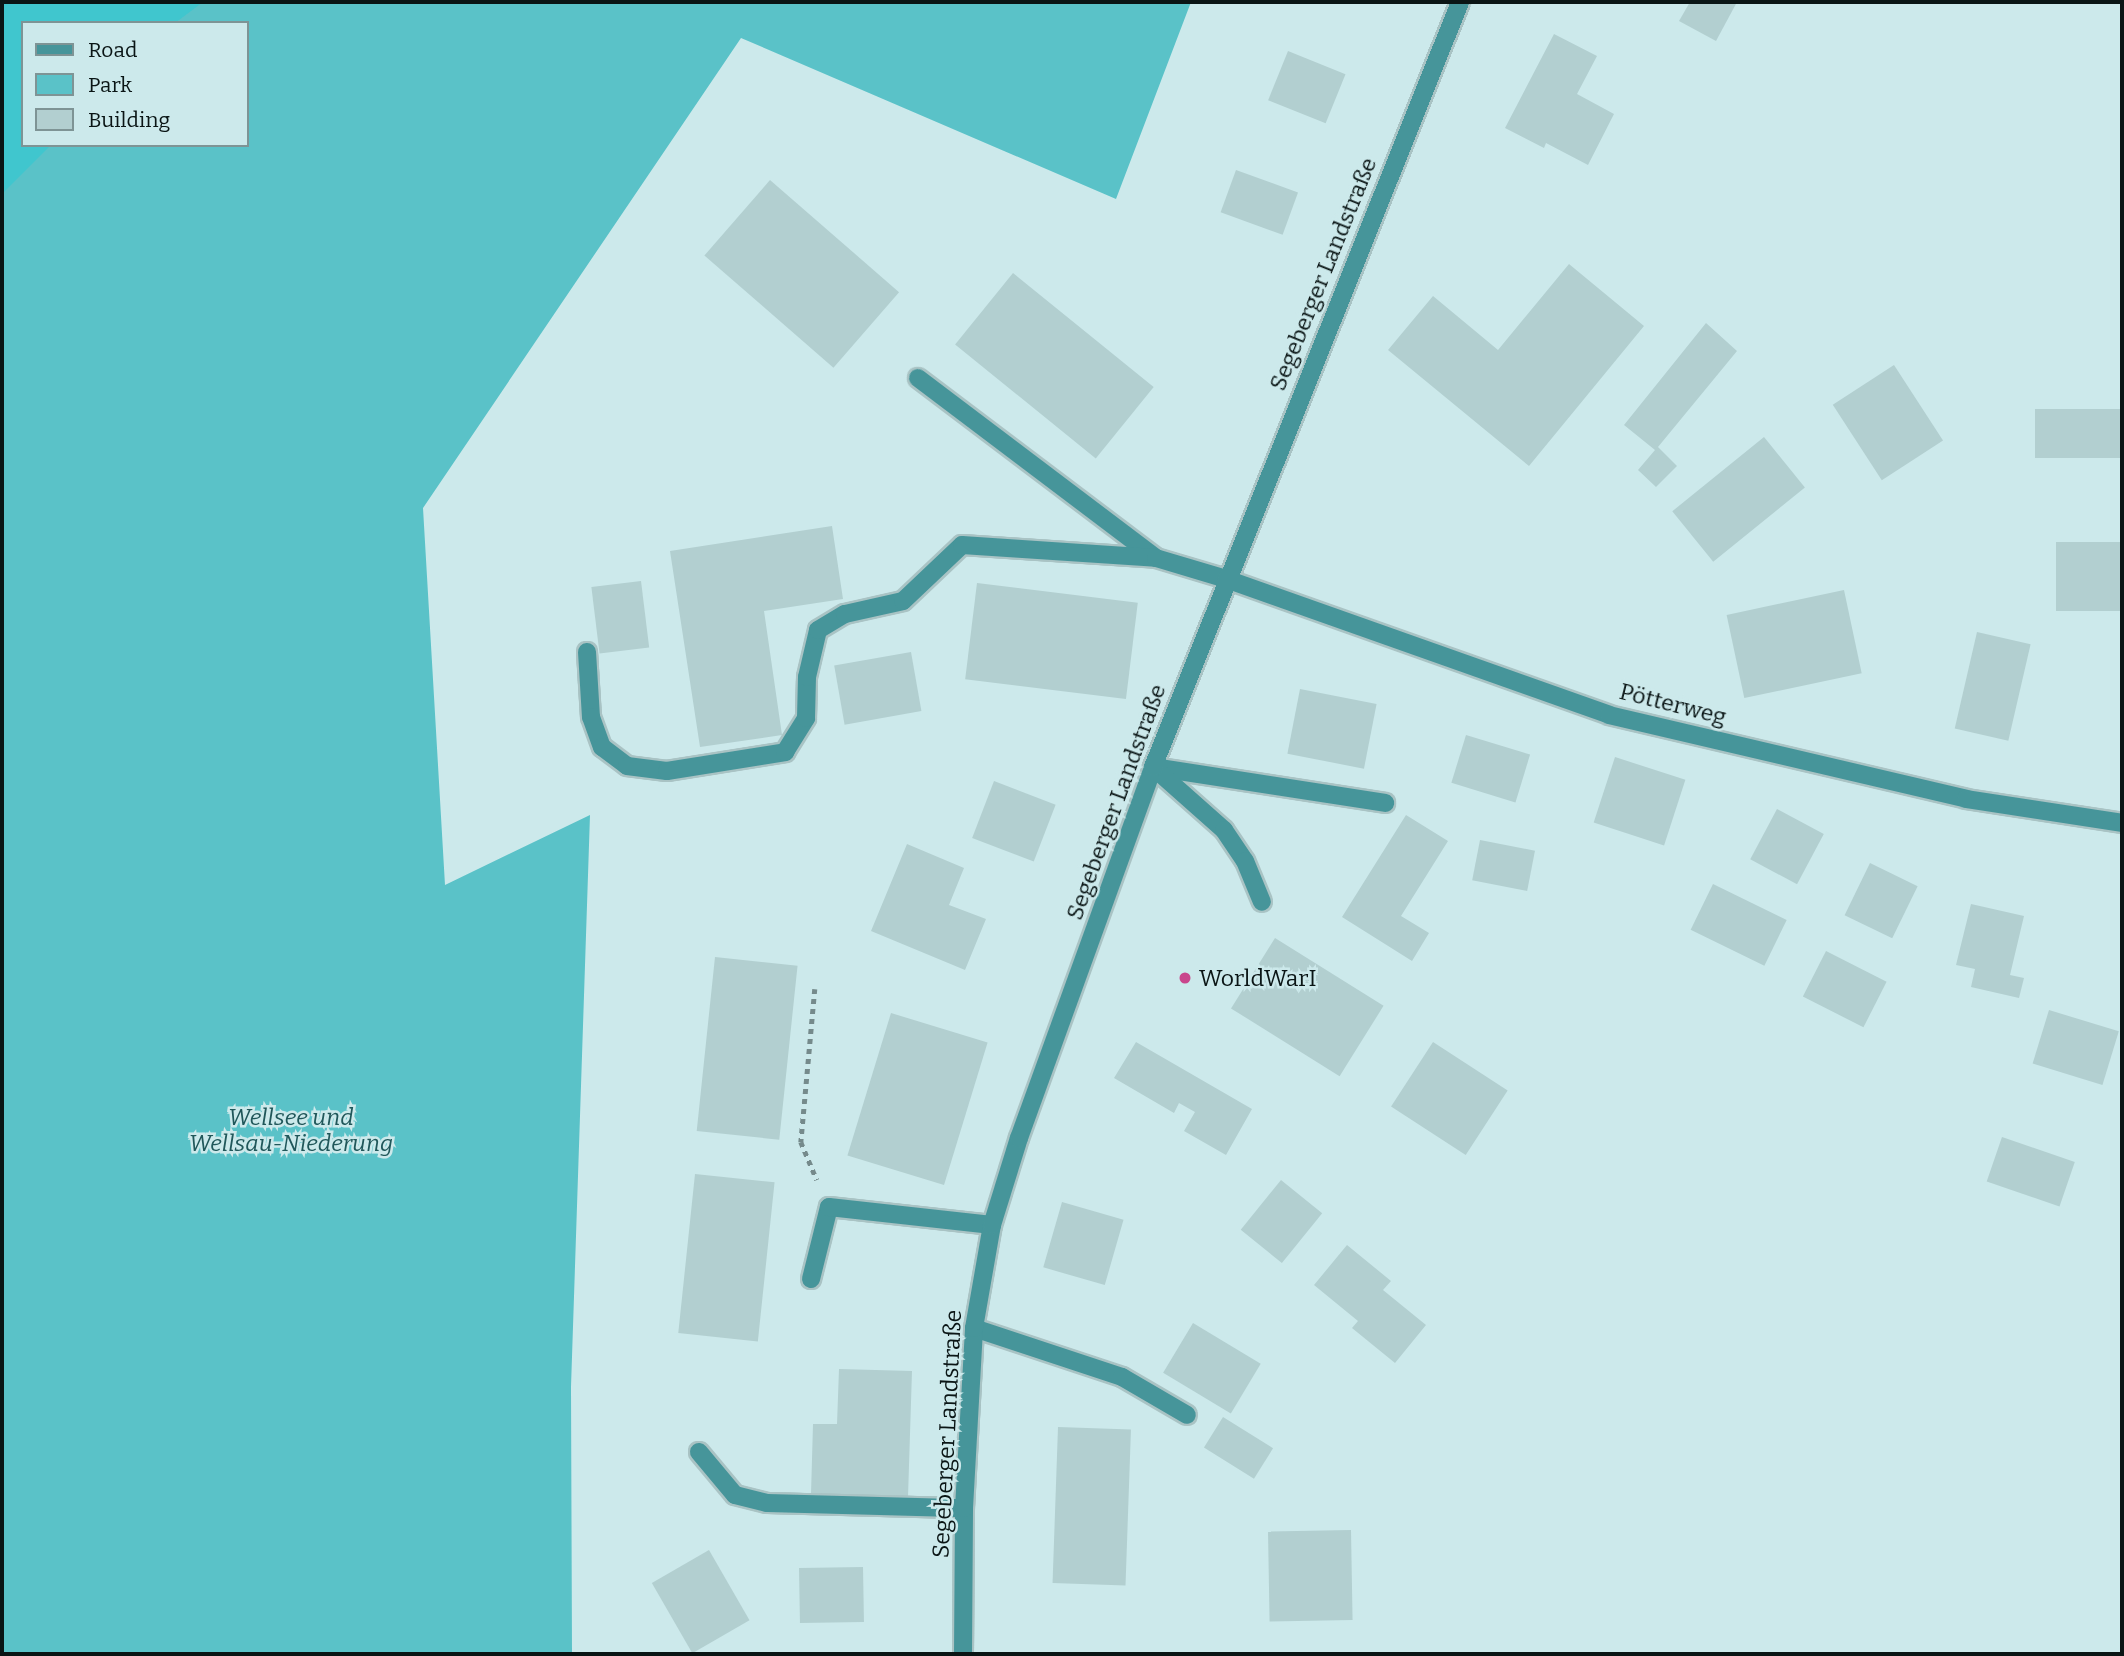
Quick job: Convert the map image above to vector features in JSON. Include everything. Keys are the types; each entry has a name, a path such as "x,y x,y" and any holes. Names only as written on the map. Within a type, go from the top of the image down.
{"street":[{"name":"Segeberger Landstraße","path":"964,1654 964,1508 974,1328 992,1225 1019,1138 1153,767 1226,579 1460,2"},
{"path":"918,378 1156,558"},
{"path":"587,652 591,717 596,734 602,747 627,766 667,771 785,752 806,718 807,677 818,630 845,614 903,601 962,545 1156,558"},
{"name":"Pötterweg","path":"1156,558 1226,579 1609,715 1966,799 2122,823"},
{"path":"1153,767 1385,803"},
{"path":"1153,767 1224,830 1245,861 1262,902"},
{"path":"811,1279 829,1207 992,1225"},
{"path":"974,1328 1122,1377 1186,1415"},
{"path":"699,1452 735,1495 767,1503 964,1508"}],"path":[{"path":"814,989 801,1142 829,1207"}],"green space":[{"name":"Wellsee und Wellsau-Niederung","path":"2,2 1191,2 1116,199 741,38 423,508 445,885 590,815 571,1387 572,1654 2,1654"}],"shaded area":[{"path":"2,2 203,2 178,21 21,21 21,147 49,147 2,194"}],"building":[{"path":"1690,2 1737,2 1716,41 1679,21"},
{"path":"1554,34 1597,56 1577,94 1614,114 1588,165 1546,143 1544,148 1505,128"},
{"path":"1288,51 1345,74 1326,123 1268,100"},
{"path":"1236,170 1298,193 1283,235 1221,212"},
{"path":"770,180 899,292 833,368 704,255"},
{"path":"1569,264 1644,326 1529,466 1388,350 1433,296 1498,350"},
{"path":"1013,273 1154,387 1096,458 955,344"},
{"path":"1706,323 1737,351 1658,447 1677,466 1656,487 1638,470 1655,450 1624,425"},
{"path":"1894,365 1943,440 1882,480 1833,405"},
{"path":"2035,409 2121,409 2121,458 2035,458"},
{"path":"1764,437 1805,488 1713,562 1672,511"},
{"path":"832,526 843,599 764,611 782,735 700,747 670,551"},
{"path":"2056,542 2121,542 2121,611 2056,611"},
{"path":"641,581 649,648 600,654 591,587"},
{"path":"977,583 1138,603 1126,699 965,679"},
{"path":"1844,590 1862,673 1744,698 1727,615"},
{"path":"1977,632 2031,644 2008,741 1955,728"},
{"path":"911,652 921,711 845,725 834,666"},
{"path":"1300,689 1377,704 1364,769 1287,754"},
{"path":"1466,735 1530,755 1515,802 1451,783"},
{"path":"1615,757 1685,780 1664,845 1594,823"},
{"path":"994,781 1056,805 1034,862 972,838"},
{"path":"1777,809 1824,834 1797,884 1750,859"},
{"path":"1406,815 1448,841 1401,916 1429,933 1412,961 1342,917"},
{"path":"1480,840 1535,851 1527,891 1472,880"},
{"path":"907,844 964,868 949,905 986,919 965,970 871,931"},
{"path":"1870,863 1918,886 1892,938 1845,915"},
{"path":"1713,884 1787,920 1764,966 1691,930"},
{"path":"1971,904 2024,916 2010,975 2024,978 2019,998 1971,987 1975,969 1956,965"},
{"path":"1275,938 1384,1006 1340,1076 1231,1008"},
{"path":"1826,951 1887,982 1863,1027 1803,996"},
{"path":"715,957 798,966 779,1140 697,1131"},
{"path":"2049,1010 2119,1031 2102,1085 2033,1064"},
{"path":"891,1013 988,1043 944,1185 847,1155"},
{"path":"1136,1042 1252,1109 1226,1155 1184,1131 1195,1112 1179,1103 1174,1113 1114,1078"},
{"path":"1433,1042 1508,1090 1466,1155 1391,1107"},
{"path":"2002,1137 2075,1162 2060,1207 1987,1181"},
{"path":"695,1174 775,1182 758,1341 678,1333"},
{"path":"1281,1180 1322,1213 1282,1263 1241,1230"},
{"path":"1062,1202 1124,1220 1105,1285 1043,1267"},
{"path":"1347,1245 1391,1281 1383,1290 1426,1325 1395,1363 1352,1328 1358,1321 1314,1285"},
{"path":"1193,1323 1261,1364 1231,1413 1163,1373"},
{"path":"839,1369 912,1371 908,1497 811,1494 813,1424 837,1424"},
{"path":"1223,1417 1273,1448 1254,1479 1204,1448"},
{"path":"1058,1427 1131,1430 1126,1585 1053,1583"},
{"path":"1351,1530 1353,1620 1270,1621 1268,1531"},
{"path":"709,1550 750,1620 692,1653 652,1583"},
{"path":"863,1567 864,1622 800,1623 799,1568"}],"place":[{"name":"WorldWarI","path":"1185,978"}]}
